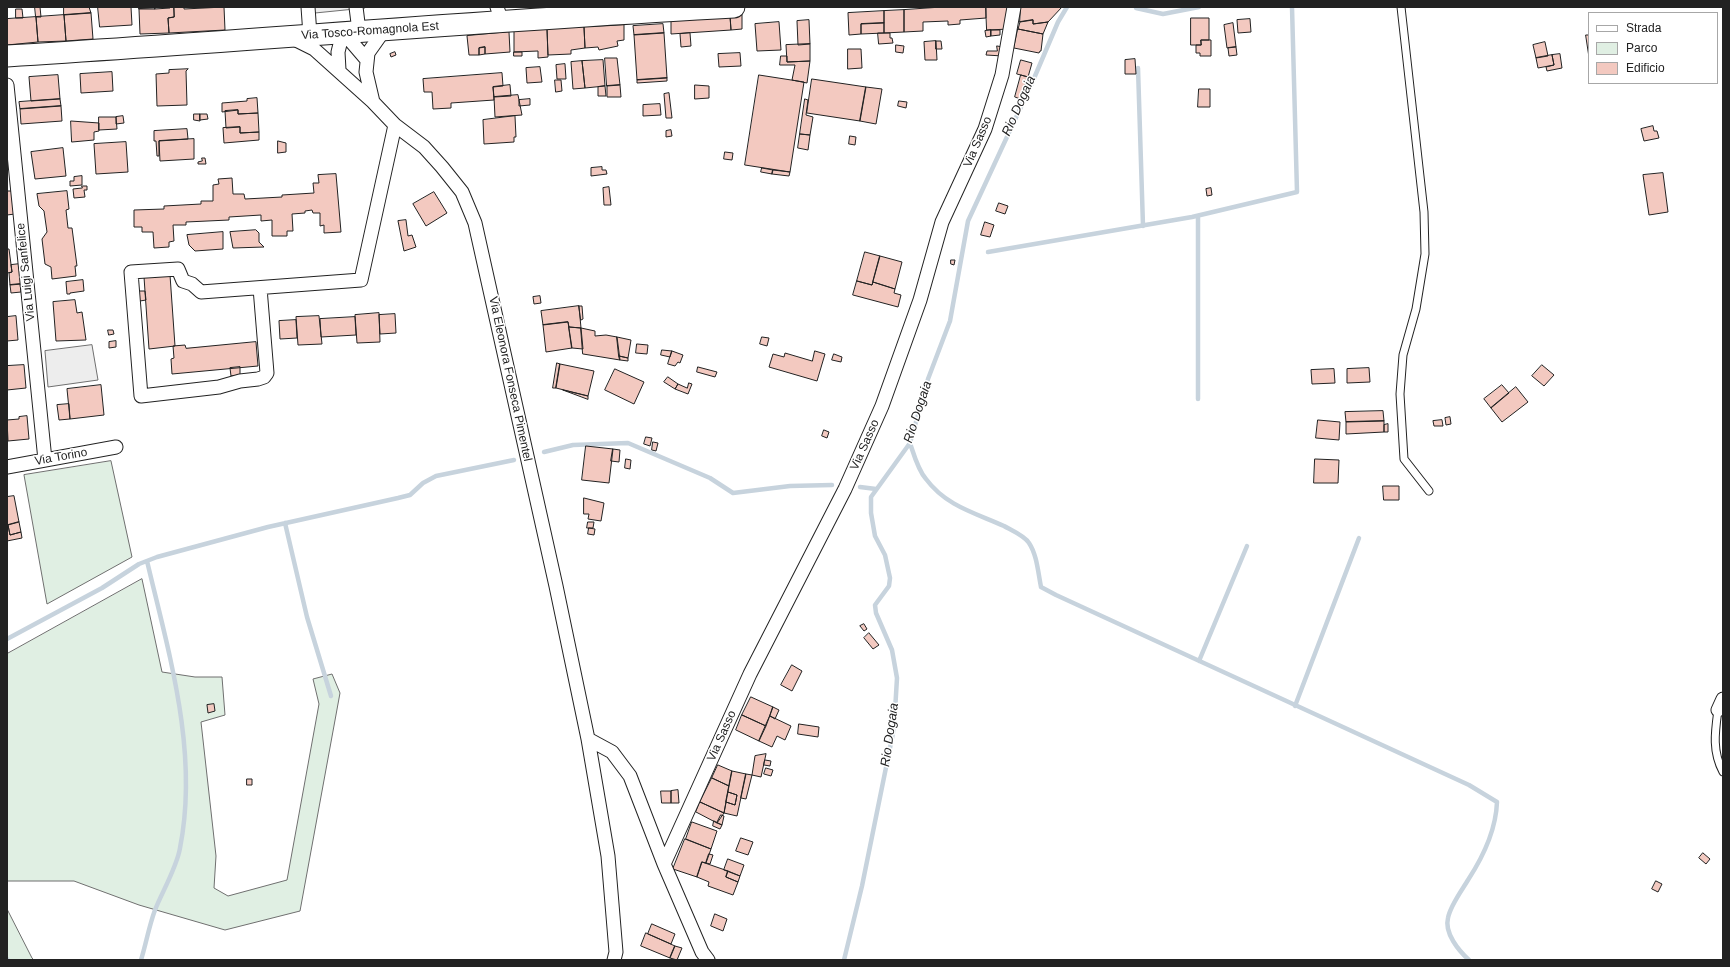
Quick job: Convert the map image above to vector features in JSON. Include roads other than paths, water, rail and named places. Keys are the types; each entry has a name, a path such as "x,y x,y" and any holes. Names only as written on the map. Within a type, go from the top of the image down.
{"main road":[{"name":"Via Tosco-Romagnola Est","path":"7,56 385,29 499,14 734,7"}],"street":[{"path":"300,36 308,7 314,7"},
{"path":"338,70 338,52 351,31 356,7"},
{"name":"Via Sasso","path":"664,864 750,674 845,489 882,406 920,300 942,222 985,130 1002,75 1014,7"},
{"path":"374,102 366,72 368,53 385,29"},
{"path":"351,31 367,60"},
{"name":"Via Eleonora Fonseca Pimentel","path":"300,36 374,102 394,124 424,147 442,166 462,192 475,222 556,586 588,739"},
{"name":"Via Luigi Sanfelice","path":"7,85 45,460"},
{"path":"260,288 267,373 264,377 240,381 219,387 141,396 131,272 178,269 184,281 192,284 201,292 361,280 394,124"},
{"name":"Via Torino","path":"7,466 116,448"},
{"path":"588,739 612,752 630,776 664,864 702,952 708,960"},
{"path":"588,739 608,856 616,952 614,960"}],"lane":[{"path":"1401,7 1424,212 1426,254 1416,309 1403,355 1400,394 1404,460 1429,491"},
{"path":"1721,705 1714,732 1717,761 1723,772"}],"waterway":[{"name":"Rio Dogaia","path":"844,960 862,886 894,728 897,678 892,650 876,613 875,605 889,586 890,578 885,555 875,536 871,513 871,497 910,443 928,379 950,321 968,221 1032,83 1058,22 1067,7"},
{"name":"Rio Dogaia","path":"1136,8 1163,14 1199,7"},
{"path":"988,252 1192,217 1297,192 1292,7"},
{"path":"1138,68 1143,226"},
{"path":"1198,216 1198,399"},
{"path":"544,452 573,445 628,443 710,478 733,493 790,486 832,485"},
{"path":"910,443 916,462 923,475 943,496 972,513 1018,533 1027,540 1036,558 1041,587 1469,785 1497,802 1494,823 1484,853 1454,903 1448,918 1447,924 1450,936 1457,947 1469,960"},
{"path":"7,639 102,588 139,564 157,557 268,527 410,495 423,483 436,476 514,460"},
{"path":"860,487 876,489"},
{"path":"285,523 307,617 331,696"},
{"path":"1295,706 1359,538"},
{"path":"1199,661 1247,546"},
{"path":"141,960 155,910 173,871 180,848 185,812 186,776 184,740 179,703 147,561"}]}
